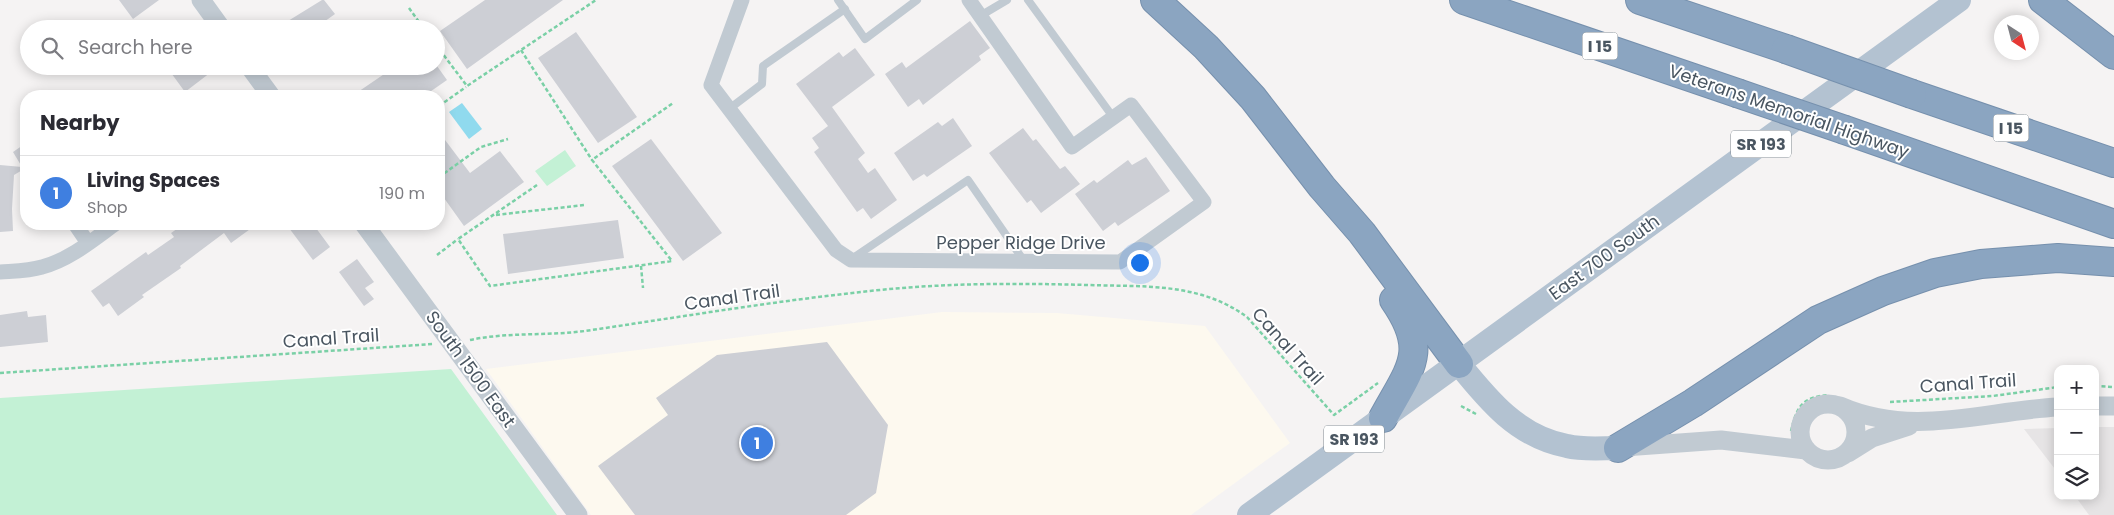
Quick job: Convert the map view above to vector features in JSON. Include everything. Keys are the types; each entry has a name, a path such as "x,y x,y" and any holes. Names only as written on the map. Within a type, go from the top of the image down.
{"highway":[{"path":"1155,0 1206,47 1243,87 1322,187 1362,233 1459,364"},
{"name":"Veterans Memorial Highway","path":"1464,0 2114,224"},
{"name":"I 15","path":"1640,0 2114,163"},
{"path":"2043,0 2114,55"},
{"path":"1322,187 1346,235 1397,305 1412,335 1414,350 1412,364 1383,418"},
{"path":"1618,448 1693,403 1818,320 1883,291 1935,273 1981,264 2058,258 2114,262"}],"main road":[{"name":"East 700 South","path":"1249,515 1958,0"},
{"path":"1459,364 1495,407 1506,417 1537,437 1568,447 1618,448"}],"street":[{"path":"201,0 215,20"},
{"path":"742,0 711,85 836,250 851,260"},
{"name":"Pepper Ridge Drive","path":"851,260 1120,262 1204,202 1131,105 1072,147 969,0"},
{"path":"256,75 267,90"},
{"path":"79,230 88,243"},
{"path":"0,272 42,267 62,259 106,230"},
{"name":"South 1500 East","path":"368,230 578,515"},
{"path":"1922,422 1872,438 1832,460 1822,460 1806,450 1800,432 1801,423 1806,414 1822,404 1840,406 1868,417 1882,420 1922,422 2054,407"},
{"path":"1840,406 1848,411 1856,427 1856,436 1848,452"},
{"path":"2099,406 2114,406"},
{"path":"1618,448 1721,440 1806,450"}],"lane":[{"path":"838,0 865,39 917,0"},
{"path":"980,16 1006,0"},
{"path":"1028,0 1113,118"},
{"path":"729,109 762,84 763,66 844,9"},
{"path":"851,260 968,180 1024,261"}],"path":[{"path":"445,102 596,0"},
{"path":"409,8 418,20"},
{"path":"458,239 490,286 672,261 592,160 521,50"},
{"path":"445,57 467,86"},
{"path":"592,160 673,103"},
{"path":"445,173 481,147 508,139"},
{"path":"437,255 537,184"},
{"path":"493,215 584,205"},
{"path":"641,266 643,288"},
{"name":"Canal Trail","path":"0,373 451,343 581,332 736,308 872,290 999,283 1170,288 1211,296 1230,305 1247,317 1334,415 1385,378"},
{"path":"2099,386 2114,387"},
{"name":"Canal Trail","path":"1888,402 1993,396 2054,388"}],"shaded area":[{"path":"942,312 1057,313 1205,326 1290,443 1191,515 591,515 486,369"},
{"path":"2099,427 2114,427 2114,515 2089,515 2078,500 2099,500"},
{"path":"2054,428 2054,468 2024,429"}],"green space":[{"path":"565,150 576,166 547,186 535,171"},
{"path":"451,369 557,515 0,515 0,398"}],"water":[{"path":"462,103 482,129 469,139 449,112"}],"building":[{"path":"119,0 159,0 133,19"},
{"path":"322,0 335,14 327,20 290,20"},
{"path":"485,0 563,0 467,69 445,38 445,28"},
{"path":"970,21 990,48 979,56 981,60 923,105 919,99 908,107 885,74 902,62 906,68"},
{"path":"576,32 637,117 598,143 538,58"},
{"path":"855,48 875,75 832,107 865,153 858,159 868,173 875,168 897,200 871,219 863,208 857,212 814,152 819,148 812,138 828,126 796,84 839,52 843,57"},
{"path":"173,75 207,75 188,90 184,90"},
{"path":"383,75 443,75 447,80 433,90 361,90"},
{"path":"953,118 972,146 927,177 924,174 913,181 894,153 938,122 942,126"},
{"path":"1023,128 1033,141 1036,139 1060,169 1065,166 1080,184 1041,213 1031,200 1027,203 989,153"},
{"path":"651,139 722,233 683,261 612,166"},
{"path":"445,140 470,173 500,151 524,182 464,226 445,199"},
{"path":"20,147 20,164 13,152"},
{"path":"1146,157 1170,191 1118,226 1115,222 1103,231 1075,194 1094,180 1097,183 1128,160 1132,165"},
{"path":"0,165 20,167 20,171 14,175 13,231 0,232"},
{"path":"618,220 624,258 508,274 503,234"},
{"path":"175,230 249,230 231,243 224,233 180,266 181,268 142,295 144,297 118,316 109,303 103,307 91,291 146,252 148,255 174,237 171,233"},
{"path":"290,230 317,230 330,247 313,260"},
{"path":"357,259 374,282 365,288 374,299 364,306 339,272"},
{"path":"27,311 28,317 46,315 48,342 0,347 0,315"},
{"path":"827,342 888,425 876,493 846,515 635,515 598,466 668,415 656,398 717,355"}],"place":[{"name":"Living Spaces","path":"757,443"}]}
